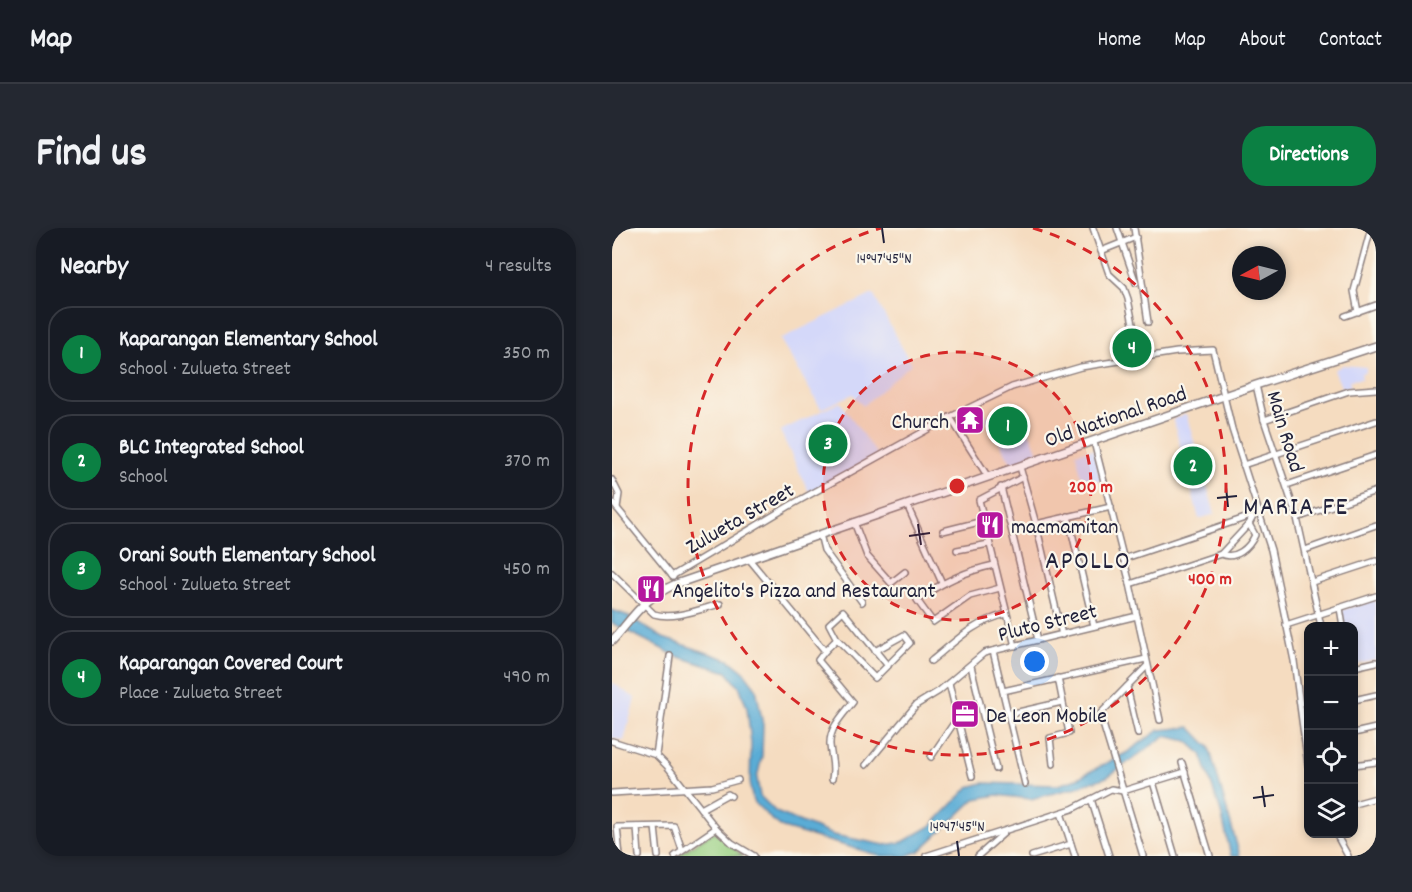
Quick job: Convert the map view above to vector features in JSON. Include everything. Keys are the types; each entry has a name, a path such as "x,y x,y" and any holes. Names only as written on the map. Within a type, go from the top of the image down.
{"main road":[{"name":"Old National Road","path":"612,641 654,594 676,584 1376,346"}],"street":[{"path":"1093,228 1108,274 1124,288 1128,299 1140,359"},
{"path":"1117,228 1139,282"},
{"path":"1134,228 1139,282 1148,322"},
{"path":"1358,312 1354,291 1371,228"},
{"path":"1101,251 1136,237"},
{"path":"1124,288 1139,282"},
{"path":"1346,316 1376,306"},
{"name":"Zulueta Street","path":"672,576 950,417 1012,387 1081,367 1177,352 1213,350 1224,396"},
{"name":"Main Road","path":"1256,385 1264,420 1297,518 1320,622"},
{"path":"1264,420 1349,391 1376,390"},
{"path":"1224,396 1257,514 1271,550 1294,661 1304,735"},
{"path":"950,417 988,477"},
{"path":"1243,465 1376,421"},
{"path":"1094,442 1130,585 1160,720"},
{"path":"1287,485 1376,455"},
{"path":"1020,467 1062,635"},
{"path":"1015,646 979,500 1023,477"},
{"path":"612,480 619,494 617,508"},
{"path":"1001,487 1038,640"},
{"path":"1297,518 1376,491"},
{"path":"612,502 676,584"},
{"path":"907,505 942,583"},
{"path":"1036,524 1111,507"},
{"path":"1130,585 1221,554 1257,514"},
{"path":"1123,559 1257,514"},
{"path":"1068,516 1094,626"},
{"path":"943,531 983,521"},
{"path":"854,522 867,556 891,583 905,572"},
{"path":"1221,554 1228,557 1238,555 1253,540 1255,535 1249,524"},
{"path":"1305,550 1376,525"},
{"path":"820,534 824,550 862,602"},
{"path":"957,550 989,544"},
{"path":"749,559 825,651"},
{"path":"1312,582 1376,561"},
{"path":"994,565 973,569 942,583 917,600 933,622 970,596 1000,588"},
{"path":"612,573 654,614 661,616 688,612 720,604"},
{"path":"1286,625 1376,596"},
{"path":"1340,608 1342,622"},
{"path":"875,651 904,635 910,643 888,666 875,678 837,639 829,624 843,611 875,651 888,666"},
{"path":"931,661 969,630 986,620 1006,614"},
{"name":"Pluto Street","path":"866,765 916,705 949,683 984,653 1137,616"},
{"path":"832,779 835,768 830,745 831,731 853,702 818,660 837,639"},
{"path":"993,651 1025,784"},
{"path":"656,756 670,656"},
{"path":"1003,692 1146,659"},
{"path":"1358,666 1376,662"},
{"path":"971,666 996,769"},
{"path":"1143,856 1100,714 1148,666"},
{"path":"1053,764 1050,738 1069,733 1058,678"},
{"path":"949,683 972,776"},
{"path":"1127,687 1138,734"},
{"path":"1358,699 1376,695"},
{"path":"1009,714 1062,702"},
{"path":"931,757 958,717"},
{"path":"1358,732 1376,728"},
{"path":"612,741 656,756 668,766 716,828 732,843 753,856"},
{"path":"1358,764 1376,762"},
{"path":"1182,763 1210,856"},
{"path":"926,856 1061,813 1111,789 1123,791 1185,772"},
{"path":"612,793 686,790 712,787 738,780"},
{"path":"1153,782 1175,856"},
{"path":"701,809 728,794 731,796"},
{"path":"1358,803 1376,798"},
{"path":"1091,799 1109,856"},
{"path":"1061,813 1075,856"},
{"path":"620,856 617,827 674,826 682,850"},
{"path":"637,827 639,856"},
{"path":"655,827 658,856"},
{"path":"675,856 716,828"},
{"path":"978,856 1007,830"},
{"path":"1338,838 1348,856"},
{"path":"1032,856 1071,844"}],"shaded area":[{"path":"873,294 911,364 863,406 853,394 821,409 780,339"},
{"path":"1343,365 1366,367 1366,372 1361,373 1362,379 1349,380 1351,386 1342,389 1334,370"},
{"path":"840,402 878,456 810,494 780,431"},
{"path":"1017,403 1039,455 1013,466 985,417"},
{"path":"1186,414 1215,514 1199,519 1173,419"},
{"path":"1093,449 1101,480 1083,484 1076,453"},
{"path":"1376,600 1376,660 1358,664 1358,622 1344,622 1342,610"},
{"path":"612,682 635,698 624,741 612,738"}],"green space":[{"path":"714,831 743,856 677,856"}],"water":[{"path":"612,610 626,615 663,638 729,660 743,671 756,688 763,725 762,756 757,778 760,796 776,812 833,835 885,845 903,842 931,826 969,787 983,783 1058,785 1074,780 1126,753 1159,730 1190,727 1209,747 1240,856 1231,856 1221,812 1201,754 1187,741 1165,736 1107,777 1074,788 1031,799 997,795 975,799 920,851 906,856 881,856 783,828 753,801 750,787 751,744 747,708 740,688 727,672 676,656 612,623"}],"place":[{"name":"Kaparangan Covered Court","path":"1132,348"},
{"name":"Church","path":"970,420"},
{"name":"Kaparangan Elementary School","path":"1008,426"},
{"name":"Orani South Elementary School","path":"828,444"},
{"name":"BLC Integrated School","path":"1193,466"},
{"name":"macmamitan","path":"990,525"},
{"name":"Angelito's Pizza and Restaurant","path":"651,589"},
{"name":"De Leon Mobile","path":"965,714"}],"district":[{"name":"MARIA FE","path":"1296,505"},
{"name":"APOLLO","path":"1088,559"}]}
